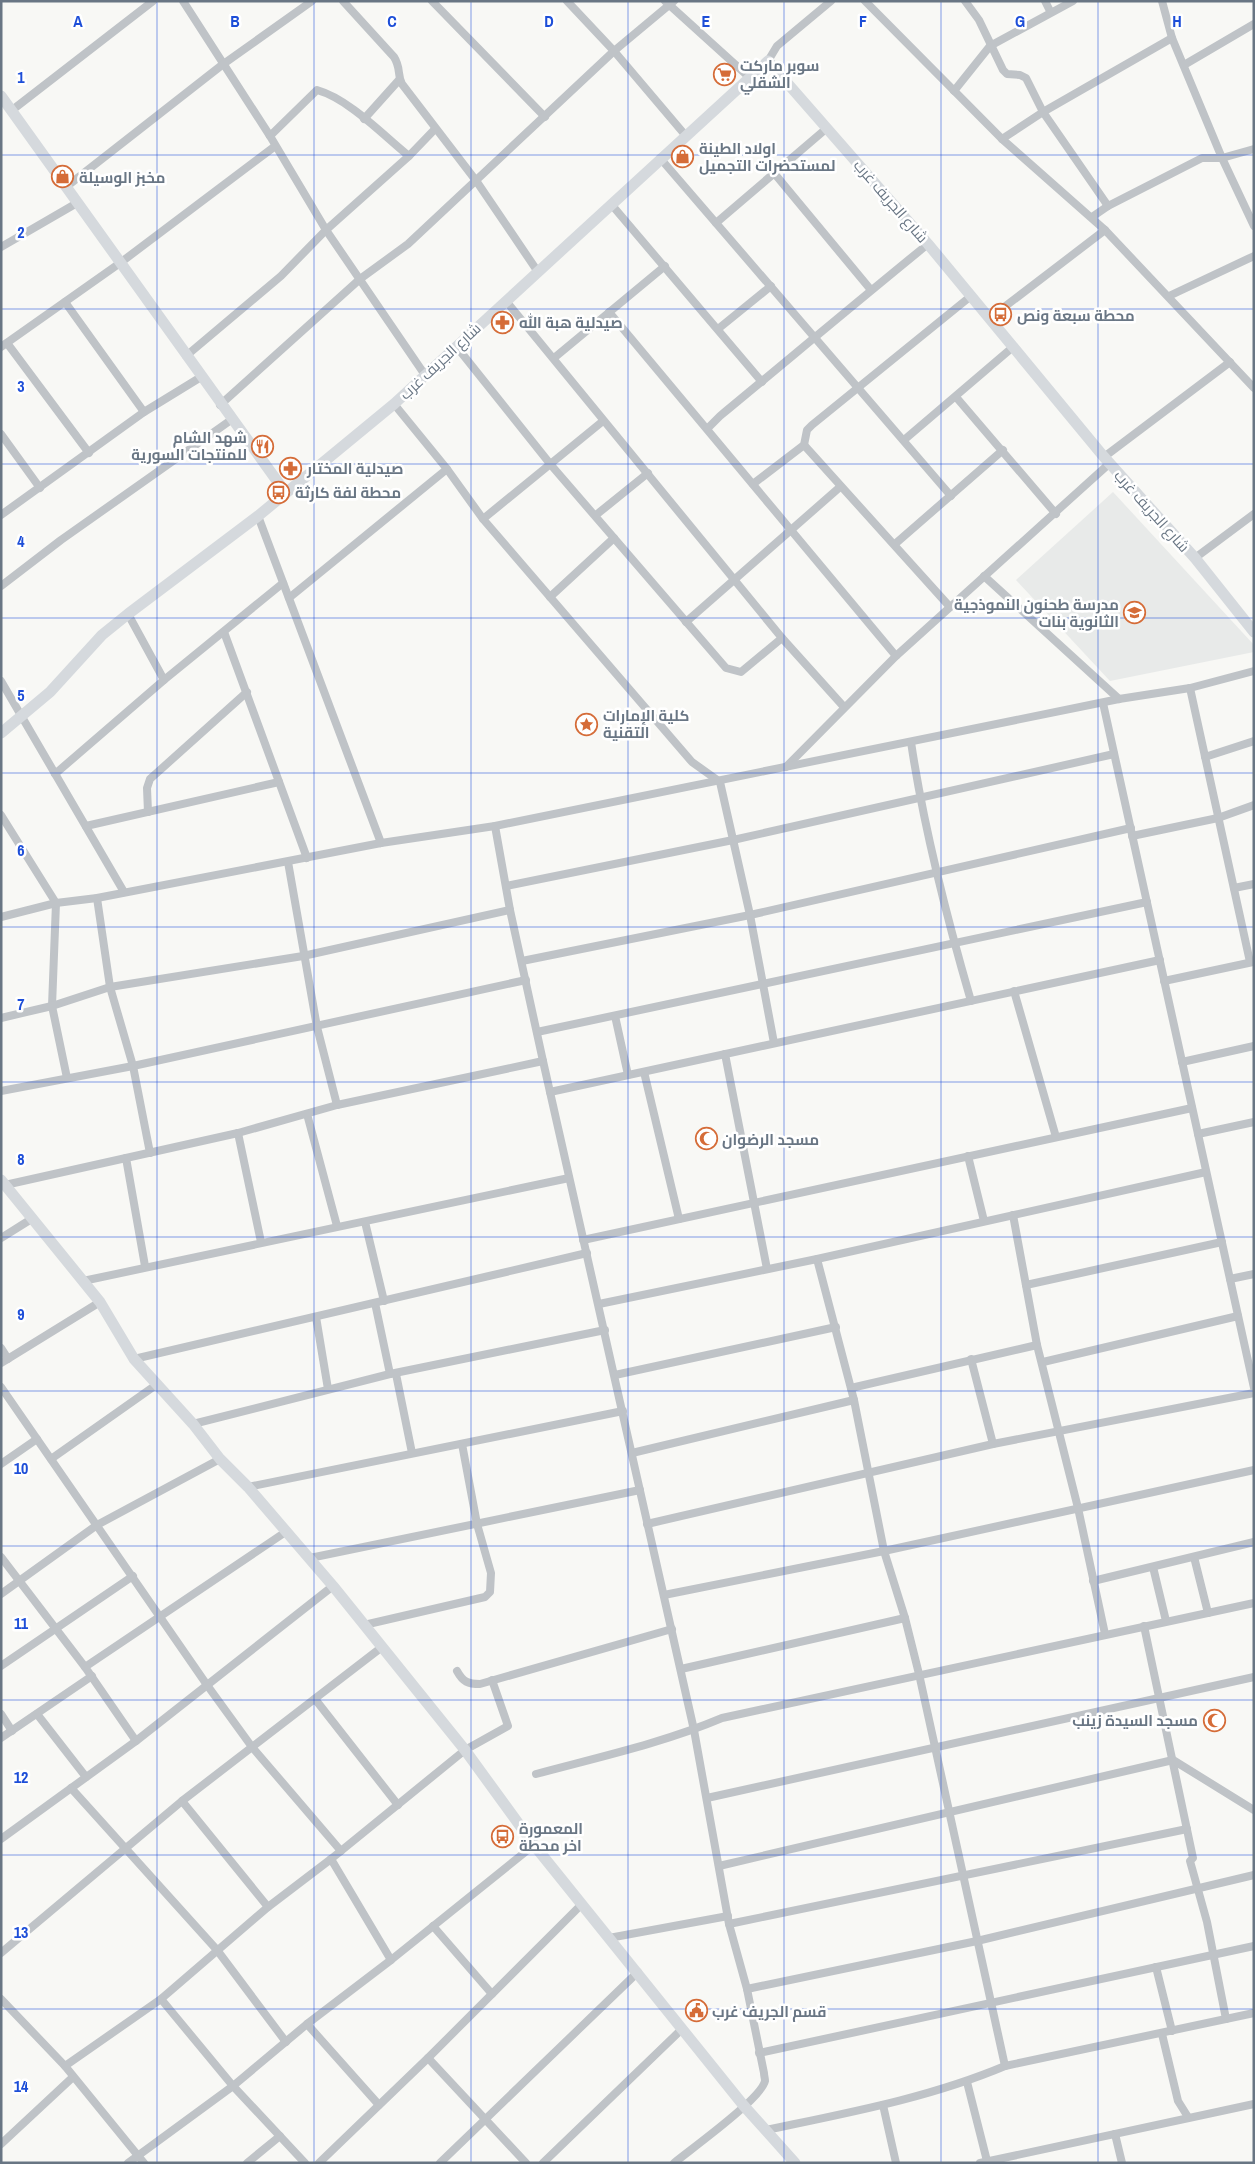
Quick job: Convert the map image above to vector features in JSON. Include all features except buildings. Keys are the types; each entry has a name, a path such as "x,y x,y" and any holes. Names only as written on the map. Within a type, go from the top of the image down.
{"street":[{"path":"11,111 153,1"},
{"path":"184,1 222,65 270,136 274,147 326,230 425,375"},
{"path":"66,187 222,65 312,1"},
{"path":"343,1 400,66 399,80 364,119"},
{"path":"432,1 545,117"},
{"path":"567,1 614,51 686,136"},
{"path":"768,62 777,46 831,1"},
{"path":"865,1 1002,139 1092,217 1169,296 1254,388"},
{"path":"965,1 979,20 990,46 1007,74 1020,75 1026,78 1043,112 1108,206"},
{"path":"1045,1 1050,12"},
{"path":"954,91 990,46 1073,1"},
{"path":"1162,1 1172,38 1222,158 1254,226"},
{"path":"220,404 360,279 408,244 614,51 669,3 749,77"},
{"path":"1184,65 1254,24"},
{"path":"1002,139 1043,112 1172,38"},
{"name":"شارع الجريف غرب","path":"1,733 23,717 50,692 102,635 258,516 394,404 660,158 768,62 928,244 1107,460 1195,558 1254,632"},
{"path":"399,80 476,182 538,272"},
{"path":"270,136 317,90 328,93 364,119 409,156"},
{"path":"1,96 231,420 285,492"},
{"path":"716,223 827,128"},
{"path":"186,356 281,276 326,230 409,156 435,129"},
{"path":"89,453 4,345 120,263 274,147"},
{"path":"1092,217 1108,206 1202,158 1222,158 1254,148"},
{"path":"660,158 951,496"},
{"path":"774,173 871,290"},
{"path":"1,247 77,203"},
{"path":"611,204 666,266 762,382"},
{"path":"990,318 1105,230"},
{"path":"708,428 720,416 928,244"},
{"path":"1169,296 1254,256"},
{"path":"554,358 666,266"},
{"path":"718,329 771,286"},
{"path":"753,484 804,445 807,430 812,425 858,390 972,296"},
{"path":"506,300 782,638 844,707"},
{"path":"65,302 144,412"},
{"path":"609,312 708,428 790,530 896,656"},
{"path":"456,346 551,465 726,668 732,672 741,672 782,638"},
{"path":"904,440 1013,347"},
{"path":"786,767 896,656 1056,514 1107,460 1230,362"},
{"path":"1,515 144,412 201,377"},
{"path":"956,397 1056,514"},
{"path":"394,404 447,469 483,519 692,762 720,782 750,915 774,1043"},
{"path":"1,586 61,540 231,420"},
{"path":"483,519 551,465 603,420"},
{"path":"1,434 40,488"},
{"path":"804,445 950,607"},
{"path":"895,544 1003,450"},
{"path":"288,598 447,469"},
{"path":"596,515 648,473"},
{"path":"686,622 840,487"},
{"path":"1195,558 1254,514"},
{"path":"258,516 381,843"},
{"path":"550,597 614,538"},
{"path":"984,576 1119,699"},
{"path":"55,774 164,680 283,583"},
{"path":"128,614 164,680"},
{"path":"224,632 307,858"},
{"path":"1,917 56,903 97,898 381,843 495,826 720,782 1119,699 1190,688 1254,672"},
{"path":"1,681 124,892"},
{"path":"1164,981 1252,962 1190,688"},
{"path":"148,812 147,788 150,779 247,692"},
{"path":"1103,703 1238,1316 1250,1358 1254,1388"},
{"path":"1205,758 1254,741"},
{"path":"911,742 919,797 935,871 970,1001"},
{"path":"506,886 734,840 1114,754"},
{"path":"86,826 279,782"},
{"path":"522,961 750,915 935,871 1132,832 1218,818 1254,805"},
{"path":"1,815 56,903 52,1006 67,1078"},
{"path":"495,826 510,910 543,1061 583,1240 606,1330 647,1524 681,1669 707,1798 728,1920 747,1990 765,2081 744,2106 674,2163"},
{"path":"288,862 316,1027 337,1105"},
{"path":"1234,888 1254,884"},
{"path":"97,898 110,987 133,1066 150,1153"},
{"path":"537,1032 1147,902"},
{"path":"1,1018 52,1006 110,987 303,956 510,910"},
{"path":"550,1092 1160,960"},
{"path":"1,1091 133,1066 526,980"},
{"path":"1014,991 1056,1137"},
{"path":"615,1016 628,1075"},
{"path":"1182,1062 1254,1046"},
{"path":"725,1054 767,1269"},
{"path":"543,1061 337,1105 238,1133 150,1153 3,1183 100,1302 134,1359 193,1424 220,1459 248,1487 310,1558 464,1750 534,1845 744,2106 795,2163"},
{"path":"644,1072 679,1219"},
{"path":"583,1240 1192,1108"},
{"path":"307,1114 337,1226"},
{"path":"1198,1134 1254,1122"},
{"path":"238,1133 261,1242"},
{"path":"968,1156 984,1221"},
{"path":"126,1158 145,1266"},
{"path":"599,1304 817,1259 1206,1172"},
{"path":"83,1281 145,1266 337,1226 365,1222 569,1178"},
{"path":"1013,1215 1037,1345 1043,1362 1078,1508 1105,1634"},
{"path":"1,1238 33,1218"},
{"path":"365,1222 384,1300"},
{"path":"1026,1285 1222,1242"},
{"path":"134,1359 587,1253"},
{"path":"817,1259 854,1400 884,1551 905,1618 919,1674 1005,2066"},
{"path":"1230,1279 1254,1274"},
{"path":"1,1348 5,1361 100,1302"},
{"path":"375,1303 412,1452"},
{"path":"1043,1362 1238,1316"},
{"path":"316,1317 328,1389"},
{"path":"615,1375 836,1327"},
{"path":"193,1424 393,1374 606,1330"},
{"path":"851,1388 1037,1345"},
{"path":"971,1360 993,1444"},
{"path":"51,1459 156,1385"},
{"path":"1,1386 161,1615 207,1685 252,1747 341,1851"},
{"path":"647,1524 870,1474 993,1444 1254,1393"},
{"path":"632,1453 854,1400"},
{"path":"248,1487 412,1452 462,1444 623,1411"},
{"path":"1,1464 37,1439"},
{"path":"364,1625 486,1597 490,1592 491,1573 477,1524 462,1444"},
{"path":"1,1594 97,1525 220,1459"},
{"path":"664,1595 884,1551 1254,1470"},
{"path":"310,1558 640,1490"},
{"path":"85,1666 287,1531"},
{"path":"1093,1581 1254,1542"},
{"path":"1,1557 85,1666 136,1742"},
{"path":"1194,1557 1208,1613"},
{"path":"1152,1566 1166,1622"},
{"path":"1,1666 133,1576"},
{"path":"1,1839 136,1742 333,1586"},
{"path":"536,1774 694,1730 722,1718 1254,1603"},
{"path":"681,1669 905,1618"},
{"path":"1144,1626 1193,1858 1190,1861 1214,1956 1226,2019"},
{"path":"457,1671 462,1680 468,1684 480,1684 672,1629"},
{"path":"1,1954 124,1848 182,1801 382,1647"},
{"path":"1,1738 92,1676"},
{"path":"707,1798 1254,1676"},
{"path":"65,2066 161,1999 268,1907 331,1860 464,1750 508,1726 492,1680"},
{"path":"315,1699 398,1805"},
{"path":"1,1714 12,1731"},
{"path":"37,1714 86,1777"},
{"path":"718,1866 1172,1760 1254,1810"},
{"path":"71,1788 217,1950 286,2042"},
{"path":"182,1801 268,1907"},
{"path":"609,1938 728,1920 963,1875 1187,1829"},
{"path":"128,2163 233,2086 307,2024 391,1960 534,1845"},
{"path":"331,1860 391,1960"},
{"path":"747,1990 977,1942 1254,1875"},
{"path":"319,2163 428,2058 582,1904"},
{"path":"434,1926 492,1994"},
{"path":"759,2053 1254,1946"},
{"path":"1156,1967 1172,2031"},
{"path":"440,2163 638,1972"},
{"path":"1,1999 65,2066 136,2156 144,2163"},
{"path":"161,1999 233,2086 305,2163"},
{"path":"766,2130 883,2105 967,2082 1005,2066 1254,2013"},
{"path":"307,2024 379,2105"},
{"path":"543,2163 682,2029"},
{"path":"1162,2034 1178,2101 1188,2117"},
{"path":"428,2058 526,2163"},
{"path":"2,2141 73,2077"},
{"path":"967,2082 983,2162 1254,2104"},
{"path":"883,2105 896,2163"},
{"path":"1115,2134 1122,2163"},
{"path":"248,2163 280,2136"}],"shaded area":[{"name":"مدرسة طحنون النموذجية الثانوية بنات","path":"1113,492 1254,645 1254,652 1110,681 1016,580"}],"place":[{"name":"سوبر ماركت الشقلي","path":"724,74"},
{"name":"اولاد الطينة لمستحضرات التجميل","path":"683,157"},
{"name":"مخبز الوسيلة","path":"63,177"},
{"name":"محطة سبعة ونص","path":"1001,315"},
{"name":"صيدلية هبة الله","path":"503,322"},
{"name":"شهد الشام للمنتجات السورية","path":"263,446"},
{"name":"صيدلية المختار","path":"291,468"},
{"name":"محطة لفة كارثة","path":"279,492"},
{"name":"مدرسة طحنون النموذجية الثانوية بنات","path":"1135,613"},
{"name":"كلية الإمارات التقنية","path":"587,724"},
{"name":"مسجد الرضوان","path":"706,1139"},
{"name":"مسجد السيدة زينب","path":"1214,1720"},
{"name":"المعمورة اخر محطة","path":"503,1837"},
{"name":"قسم الجريف غرب","path":"696,2011"}]}
